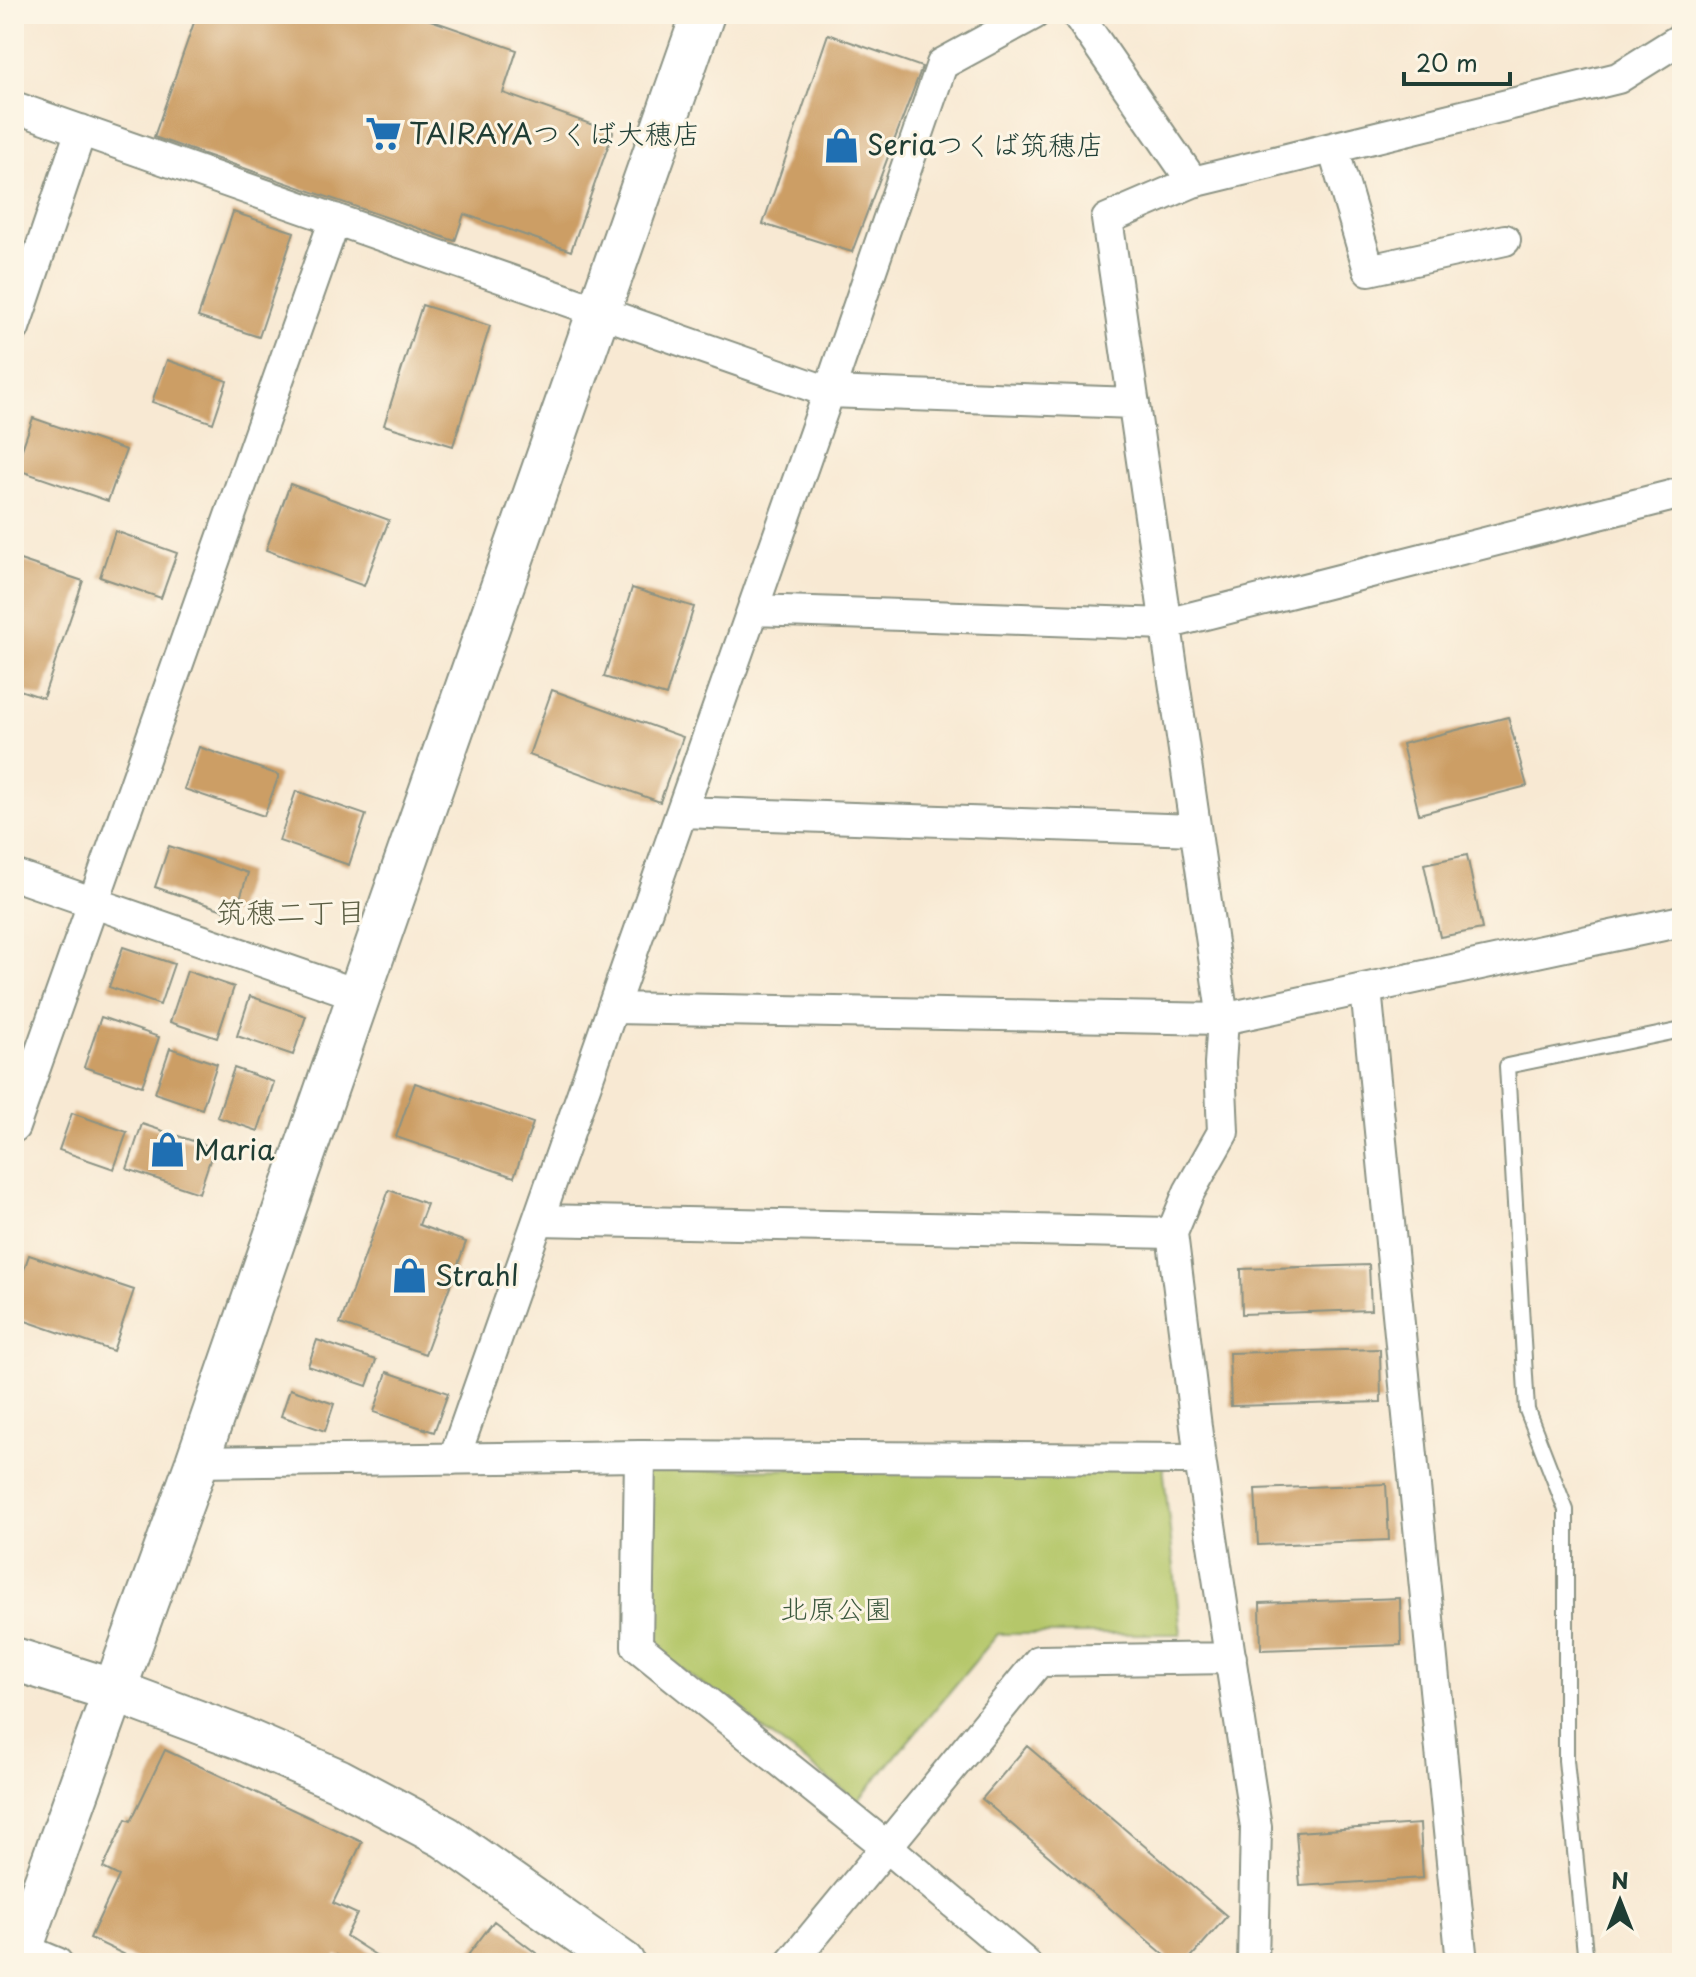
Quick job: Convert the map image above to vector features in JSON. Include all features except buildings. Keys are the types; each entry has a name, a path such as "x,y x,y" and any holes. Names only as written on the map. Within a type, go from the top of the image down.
{"street":[{"path":"27,1955 115,1691 703,14"},
{"path":"454,1459 942,64 1034,14"},
{"path":"1077,14 1193,182"},
{"path":"1253,1963 1256,1827 1200,1459 1172,1233 1189,1192 1223,1132 1220,1064 1223,1019 1107,219 1193,182 1618,78 1682,38"},
{"path":"14,107 829,392 1134,403"},
{"path":"14,328 81,130"},
{"path":"1333,148 1369,270 1505,240"},
{"path":"14,1127 335,219"},
{"path":"753,610 1166,624 1682,493"},
{"path":"682,812 1195,830"},
{"path":"14,875 359,995"},
{"path":"613,1008 1223,1019 1682,921"},
{"path":"1366,989 1462,1963"},
{"path":"538,1220 1172,1233"},
{"path":"197,1462 640,1456 1200,1459"},
{"path":"640,1456 637,1646 886,1846 1025,1963"},
{"path":"791,1963 1039,1661 1231,1658"},
{"path":"14,1659 115,1691 241,1738 338,1780 445,1837 623,1963"}],"lane":[{"path":"1586,1963 1566,1760 1566,1510 1527,1410 1507,1066 1682,1030"}],"green space":[{"name":"北原公園","path":"1163,1465 1181,1634 998,1634 858,1801 626,1627 629,1471"}],"place":[{"name":"TAIRAYAつくば大穂店","path":"383,134"},
{"name":"Seriaつくば筑穂店","path":"841,145"},
{"name":"Maria","path":"168,1150"},
{"name":"Strahl","path":"409,1276"}],"district":[{"name":"筑穂二丁目","path":"291,913"}]}
